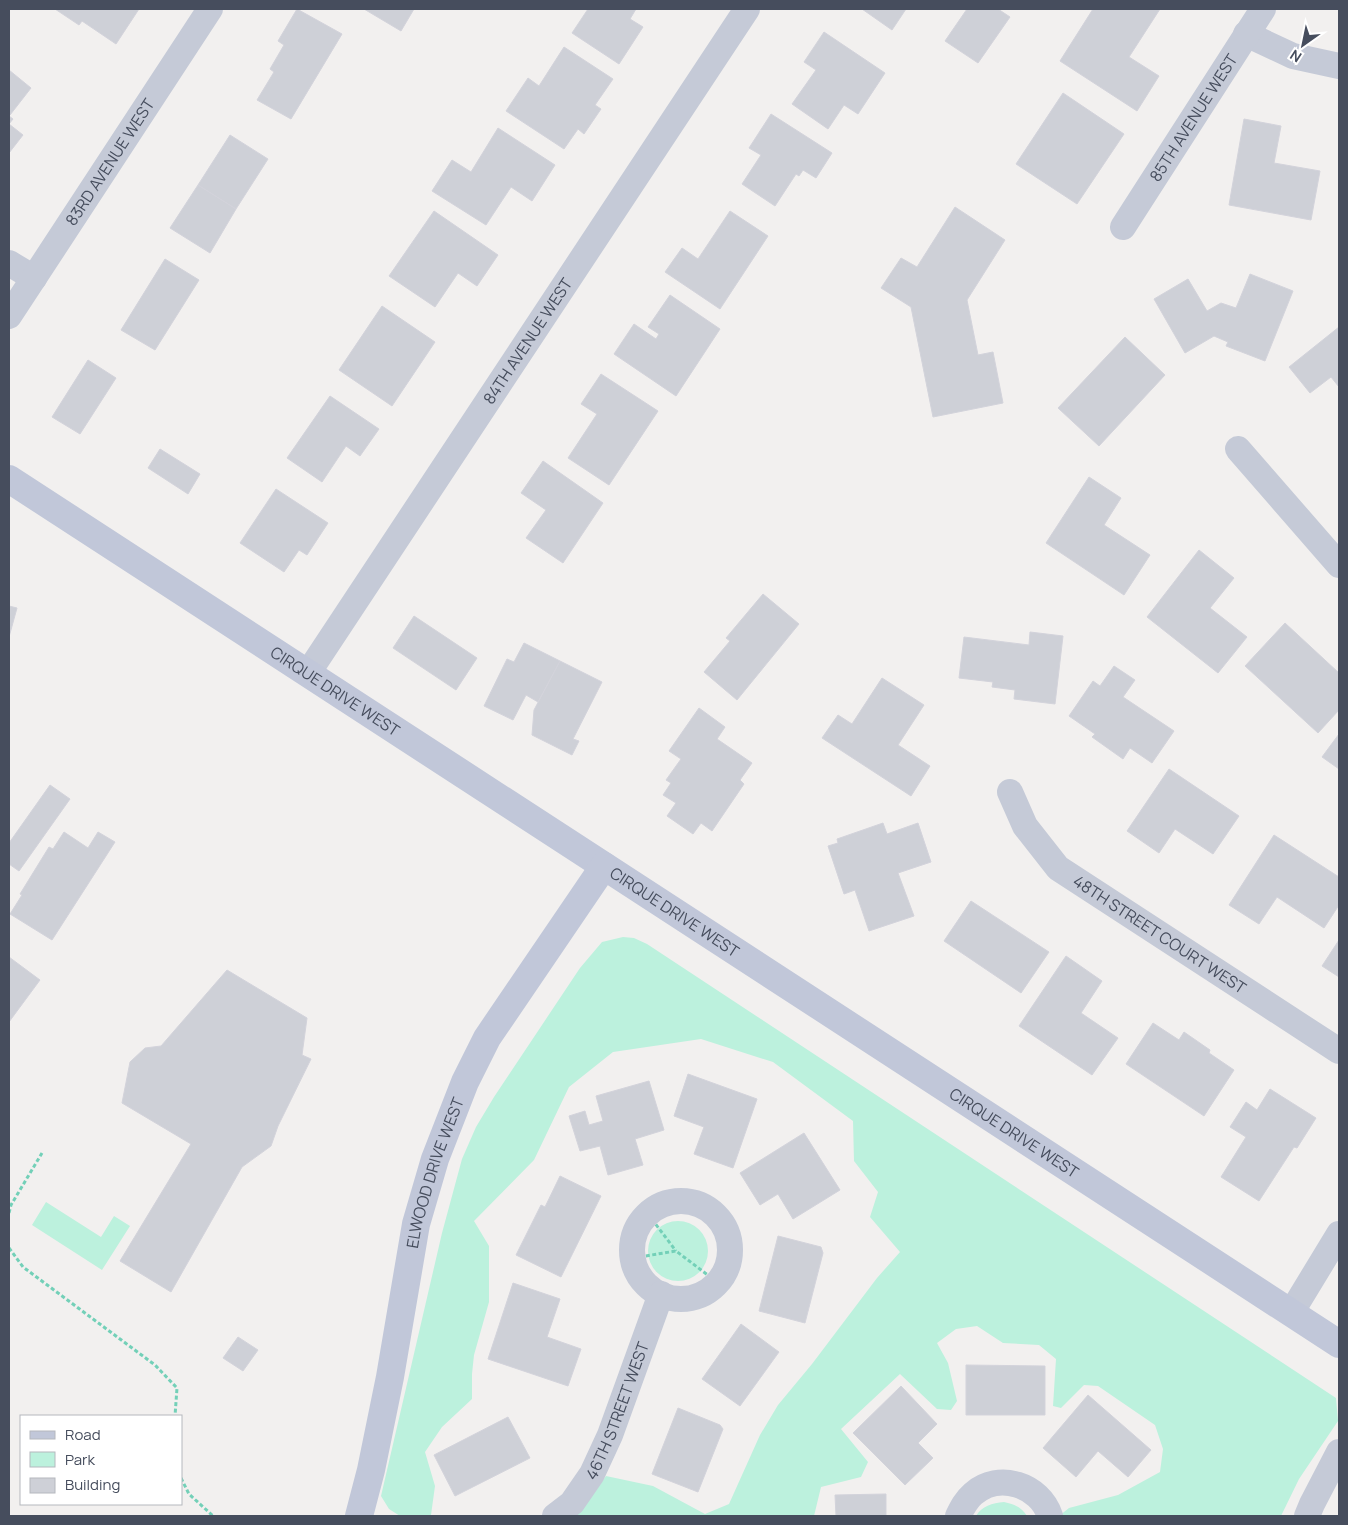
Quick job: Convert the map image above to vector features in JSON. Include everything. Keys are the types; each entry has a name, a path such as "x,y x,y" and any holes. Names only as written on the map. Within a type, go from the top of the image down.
{"street":[{"name":"83RD AVENUE WEST","path":"9,316 210,9"},
{"name":"84TH AVENUE WEST","path":"308,673 747,9"},
{"name":"85TH AVENUE WEST","path":"1123,228 1263,9"},
{"path":"1246,34 1293,56 1339,66"},
{"path":"9,263 34,278"},
{"path":"1238,449 1339,565"},
{"name":"CIRQUE DRIVE WEST","path":"9,479 1339,1344"},
{"name":"48TH STREET COURT WEST","path":"1010,792 1024,826 1058,868 1339,1051"},
{"name":"ELWOOD DRIVE WEST","path":"358,1516 371,1470 390,1376 416,1224 435,1159 465,1082 487,1038 604,866"},
{"path":"682,1201 699,1204 713,1214 724,1227 729,1243 729,1260 722,1276 712,1287 699,1295 684,1298 668,1297 654,1291 643,1281 635,1268 633,1258 633,1238 639,1224 651,1211 666,1203 682,1201"},
{"path":"1291,1313 1339,1234"},
{"name":"46TH STREET WEST","path":"555,1516 572,1503 592,1474 610,1435 661,1294"},
{"path":"1307,1516 1339,1452"},
{"path":"958,1516 963,1505 974,1493 989,1484 1006,1482 1023,1486 1037,1495 1048,1508 1050,1516"}],"path":[{"path":"9,1213 11,1205 42,1153"},
{"path":"648,1214 676,1251 717,1282"},
{"path":"9,1248 23,1267 155,1365 177,1388 175,1415"},
{"path":"633,1258 676,1251"},
{"path":"182,1480 189,1494 213,1516"}],"green space":[{"path":"623,937 634,938 647,944 1336,1398 1338,1421 1299,1479 1281,1516 1059,1516 1069,1508 1118,1495 1160,1472 1163,1449 1155,1425 1098,1386 1084,1385 1061,1408 1053,1406 1056,1359 1039,1345 1003,1343 977,1326 956,1329 937,1343 948,1363 957,1401 951,1410 937,1409 900,1374 841,1429 868,1462 861,1477 821,1487 814,1516 573,1516 589,1500 606,1476 653,1486 705,1514 729,1504 760,1435 778,1405 812,1364 877,1278 900,1252 870,1217 878,1192 854,1161 853,1121 773,1062 701,1039 613,1052 569,1087 534,1160 474,1221 489,1246 489,1302 474,1355 472,1399 442,1427 425,1452 435,1486 431,1515 400,1516 389,1509 381,1496 442,1233 462,1159 476,1127 494,1097 580,968 602,942"},
{"path":"46,1202 101,1237 114,1216 130,1226 102,1270 32,1225"},
{"path":"672,1221 684,1221 700,1229 706,1239 708,1251 706,1263 700,1273 684,1281 672,1281 656,1273 648,1257 648,1245 656,1229"},
{"path":"1004,1502 1017,1506 1027,1516 976,1516 988,1506"}],"building":[{"path":"55,9 139,9 116,44 82,21 79,25"},
{"path":"297,9 342,34 291,119 257,100 274,72 270,69 284,45 278,41"},
{"path":"364,9 414,9 401,31"},
{"path":"588,9 636,9 630,19 643,27 619,64 572,33"},
{"path":"862,9 906,9 892,30"},
{"path":"967,9 998,9 1010,17 978,63 945,41"},
{"path":"1093,9 1160,9 1129,57 1159,76 1137,111 1060,61"},
{"path":"824,32 885,73 858,114 844,105 828,129 792,104 816,70 804,62"},
{"path":"564,47 613,79 595,105 601,109 584,134 578,129 564,149 506,111 528,78 539,86"},
{"path":"9,70 31,88 10,115 9,114"},
{"path":"1063,93 1124,134 1077,204 1016,164"},
{"path":"771,114 832,153 816,178 803,170 799,176 796,174 775,206 742,184 761,155 749,148"},
{"path":"9,116 13,119 9,124"},
{"path":"1244,119 1281,126 1274,163 1320,171 1311,220 1229,205"},
{"path":"9,124 23,135 9,153"},
{"path":"498,128 555,165 532,201 511,187 486,225 432,191 452,160 471,172"},
{"path":"230,135 268,159 236,209 198,185"},
{"path":"198,185 236,209 210,253 170,228"},
{"path":"955,207 1005,240 967,300 978,355 993,352 1003,403 933,417 911,307 881,288 901,258 917,267"},
{"path":"434,211 498,255 477,286 458,273 435,307 389,276"},
{"path":"730,211 768,236 720,309 665,272 682,248 698,259"},
{"path":"165,259 199,280 155,350 121,330"},
{"path":"1250,274 1293,291 1265,361 1226,346 1228,342 1214,336 1185,353 1154,299 1188,279 1207,311 1221,303 1236,308"},
{"path":"670,295 720,329 676,396 614,354 634,324 656,339 659,334 648,327"},
{"path":"382,306 435,342 392,406 339,370"},
{"path":"1339,327 1339,387 1331,377 1310,393 1289,367"},
{"path":"1125,337 1165,375 1099,446 1058,408"},
{"path":"88,360 116,378 80,434 52,417"},
{"path":"601,374 658,411 609,485 568,458 597,414 581,404"},
{"path":"330,396 379,429 360,456 346,446 322,482 287,458"},
{"path":"160,449 200,474 188,494 148,468"},
{"path":"543,461 603,503 563,563 526,538 546,510 521,493"},
{"path":"1089,477 1121,498 1104,525 1150,555 1124,595 1046,543"},
{"path":"276,489 328,523 307,555 299,550 284,572 240,543"},
{"path":"1199,550 1234,578 1210,608 1247,637 1218,673 1147,617"},
{"path":"763,594 799,624 737,700 704,672 730,641 726,638"},
{"path":"9,606 17,608 9,637"},
{"path":"414,616 477,658 456,690 393,648"},
{"path":"1285,623 1339,673 1339,710 1318,733 1245,666"},
{"path":"1030,632 1063,636 1055,704 1014,699 1015,690 992,687 993,682 959,678 964,637 1029,645"},
{"path":"524,643 560,661 538,702 526,695 513,720 484,706 507,659 514,662"},
{"path":"560,661 602,682 573,739 579,741 572,755 532,735 534,710"},
{"path":"1114,666 1135,680 1123,697 1174,731 1152,763 1130,748 1123,759 1092,737 1095,734 1069,716 1093,681 1100,686"},
{"path":"882,678 924,705 898,745 930,766 911,796 822,738 838,715 852,724"},
{"path":"699,708 725,727 717,739 752,763 740,780 744,784 712,831 701,823 693,834 667,816 676,803 663,795 671,783 666,780 681,759 669,751"},
{"path":"1339,734 1339,769 1322,757"},
{"path":"1169,769 1239,816 1213,854 1175,829 1159,853 1127,831"},
{"path":"50,785 70,799 19,871 9,864 9,843"},
{"path":"883,823 887,834 918,823 931,862 898,873 914,916 869,931 855,890 844,894 828,846 838,843 837,839"},
{"path":"64,832 88,848 98,832 115,842 52,940 10,914 49,847 53,849"},
{"path":"1274,835 1339,877 1339,905 1324,928 1277,897 1259,924 1229,905"},
{"path":"971,901 1049,952 1021,993 944,941"},
{"path":"1339,940 1339,977 1322,966"},
{"path":"1066,956 1102,981 1081,1013 1118,1038 1092,1075 1019,1026"},
{"path":"9,957 40,980 9,1022"},
{"path":"227,970 307,1018 302,1055 311,1059 278,1126 271,1146 242,1167 171,1292 120,1261 191,1144 122,1103 130,1062 145,1048 161,1046"},
{"path":"1153,1023 1179,1040 1184,1032 1210,1050 1209,1053 1234,1070 1204,1116 1126,1064"},
{"path":"688,1074 757,1099 733,1168 694,1154 704,1127 674,1116"},
{"path":"649,1081 664,1130 635,1139 643,1165 608,1175 600,1146 580,1151 569,1116 585,1111 589,1125 603,1121 596,1096"},
{"path":"1270,1089 1316,1118 1297,1148 1294,1147 1259,1201 1221,1177 1246,1137 1230,1127 1246,1102 1257,1110"},
{"path":"804,1133 840,1190 793,1219 778,1194 760,1205 740,1173"},
{"path":"560,1176 601,1196 561,1277 516,1255 541,1205 545,1207"},
{"path":"778,1236 821,1247 823,1253 805,1323 759,1311"},
{"path":"513,1283 560,1299 547,1337 581,1349 568,1386 488,1359"},
{"path":"741,1324 779,1352 740,1406 702,1379"},
{"path":"238,1337 258,1350 243,1371 223,1358"},
{"path":"966,1365 1045,1366 1045,1415 966,1415"},
{"path":"901,1386 937,1424 918,1443 933,1458 905,1485 853,1433"},
{"path":"1088,1395 1151,1450 1128,1477 1098,1451 1076,1477 1043,1448"},
{"path":"678,1408 720,1425 723,1429 698,1492 652,1474"},
{"path":"508,1417 530,1458 455,1496 434,1455"},
{"path":"886,1494 886,1516 836,1516 835,1495"}]}
